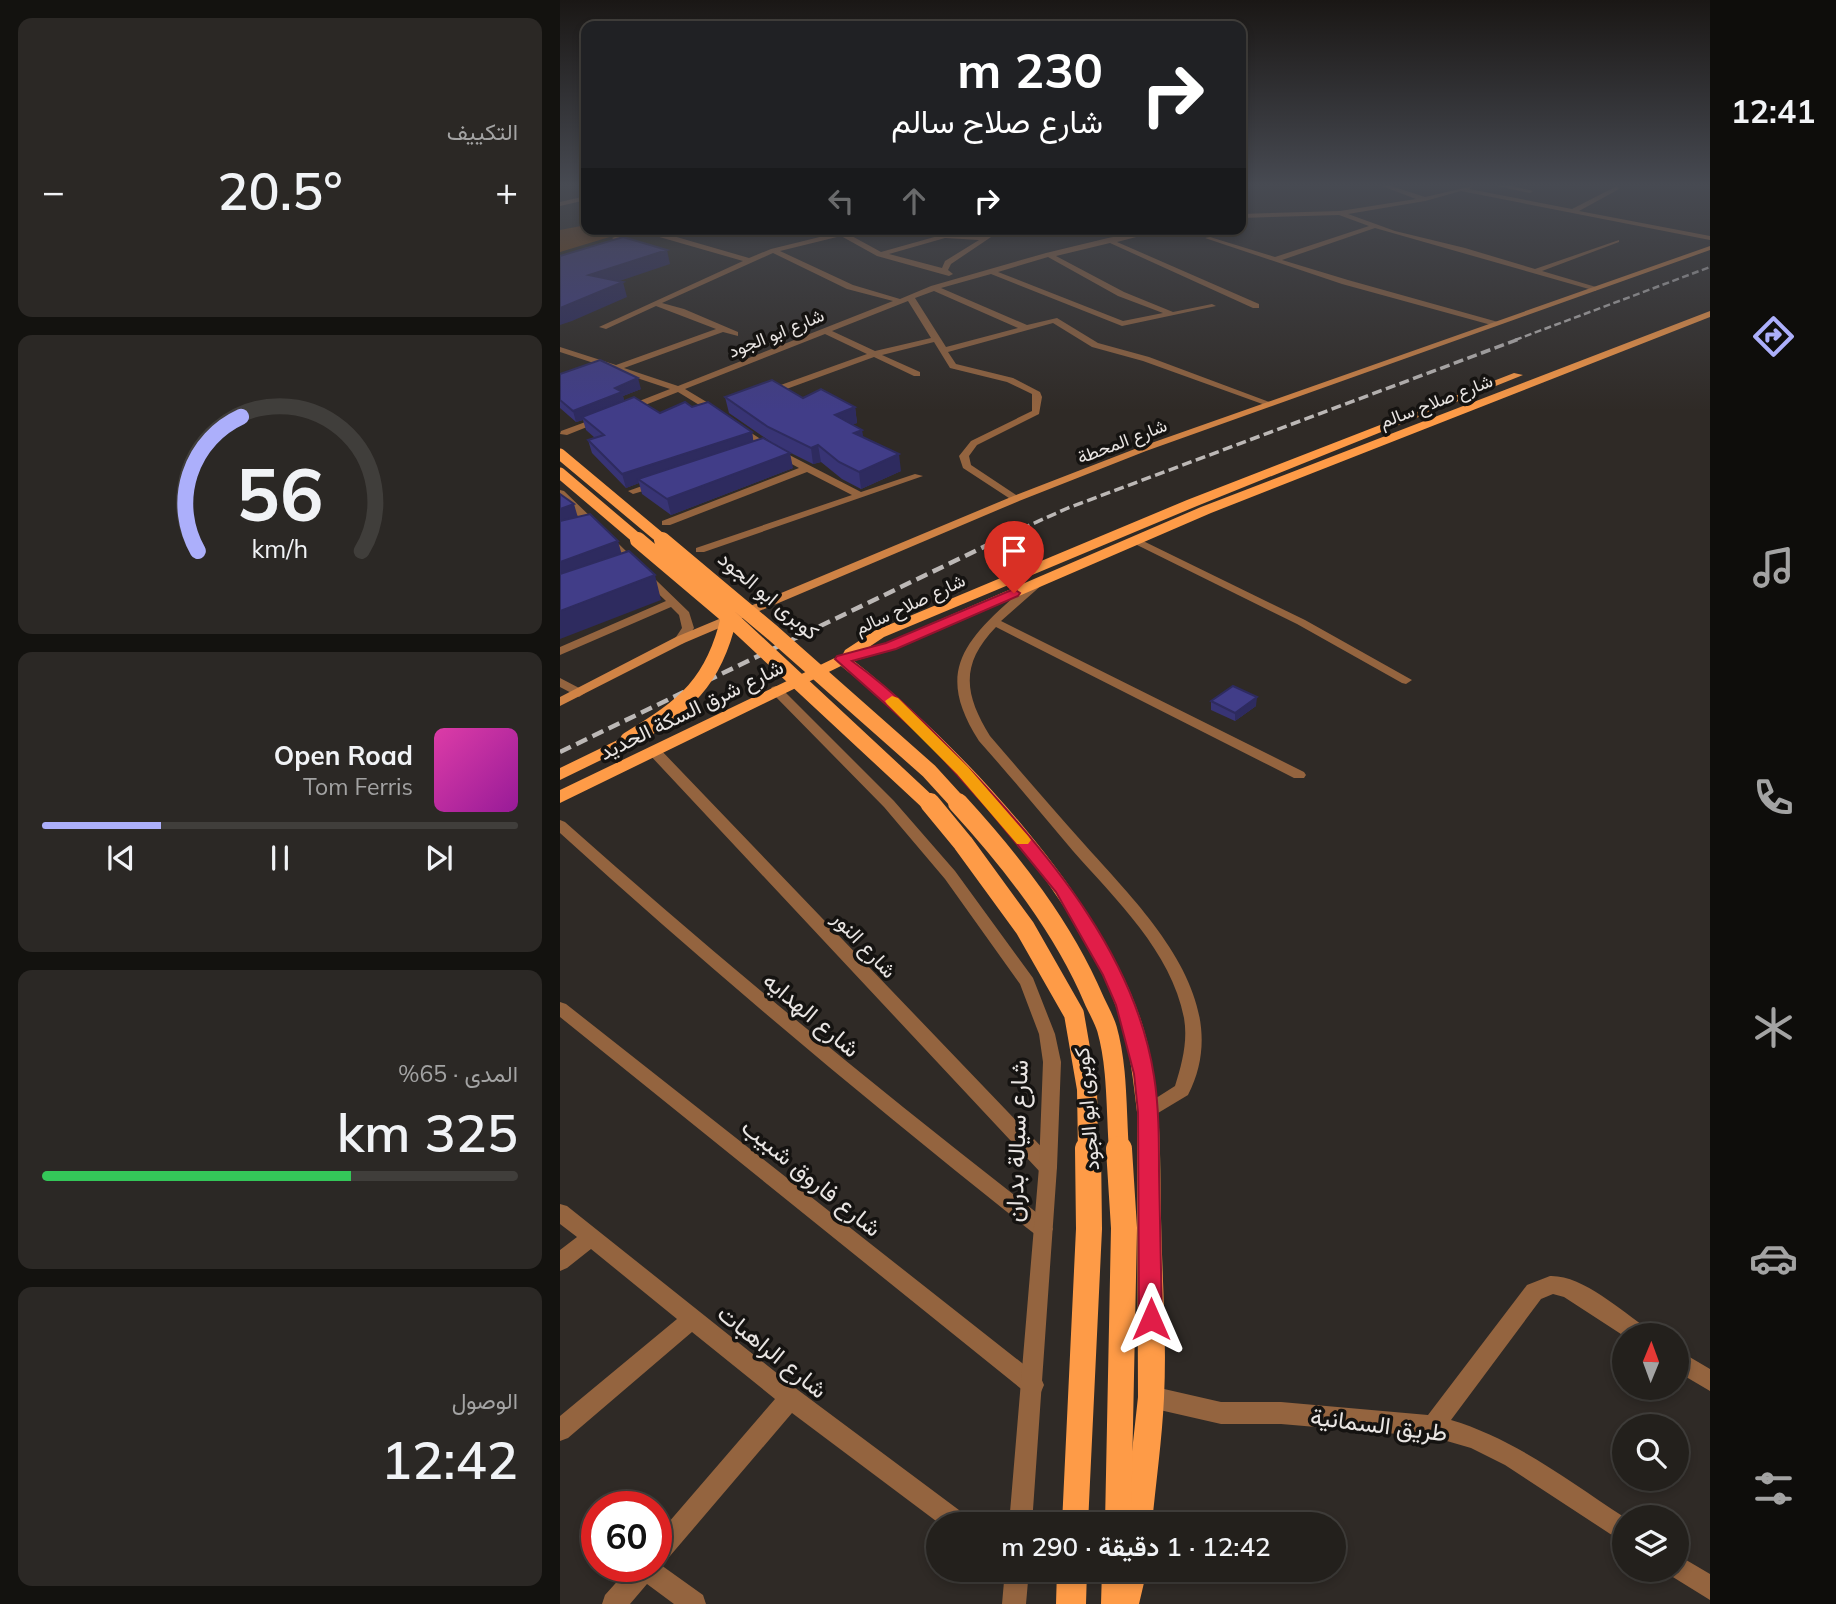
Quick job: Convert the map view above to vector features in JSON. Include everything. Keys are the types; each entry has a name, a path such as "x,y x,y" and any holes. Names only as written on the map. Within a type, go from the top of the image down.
{"main road":[{"name":"شارع المحطة","path":"560,702 680,640 1015,499 1270,404 1673,261"},
{"name":"شارع صلاح سالم","path":"842,659 879,634 1180,508 1404,418 1710,303"},
{"name":"شارع صلاح سالم","path":"842,659 891,646 1135,540 1710,314"},
{"name":"كوبرى ابو الجود","path":"560,454 773,633 929,771 986,834 1050,919 1077,960 1100,1007 1107,1029 1114,1078 1124,1228 1118,1512"},
{"name":"كوبرى ابو الجود","path":"560,473 729,617 907,779 945,820 1025,928 1057,980 1073,1014 1087,1089 1089,1229 1075,1512"},
{"path":"560,775 654,725 696,689 720,653 729,617"},
{"name":"شارع شرق السكة الحديد","path":"560,797 842,659"},
{"path":"842,659 931,737 995,806 1063,889 1097,944 1126,1005 1144,1074 1148,1112 1151,1397 1139,1512"},
{"path":"1071,1604 1072,1582"},
{"path":"1116,1604 1117,1582"},
{"path":"1124,1604 1129,1582"}],"street":[{"path":"603,327 745,261"},
{"path":"795,261 850,287 900,301"},
{"path":"906,261 963,279"},
{"path":"944,271 951,261"},
{"name":"شارع ابو الجود","path":"564,433 934,288 1027,261"},
{"path":"1060,261 1121,294 1173,315"},
{"path":"1155,261 1256,306"},
{"path":"1282,261 1345,282 1495,324"},
{"path":"1503,261 1593,289"},
{"path":"1535,271 1563,261"},
{"path":"990,271 1122,324 1212,306"},
{"path":"934,288 1026,328"},
{"path":"910,297 953,366 1016,382 1036,392 1036,412 974,443 963,460 974,472 1015,499"},
{"path":"654,303 735,334"},
{"path":"1076,314 1088,311"},
{"path":"942,351 1065,317"},
{"path":"1054,320 1095,345 1146,359 1270,404"},
{"path":"613,369 723,329"},
{"path":"825,331 917,374"},
{"path":"760,396 876,354 935,339"},
{"path":"560,349 679,389 725,414 767,447 859,495"},
{"path":"754,452 767,447"},
{"path":"666,523 807,468"},
{"path":"700,550 918,476"},
{"path":"633,491 667,481"},
{"path":"560,493 685,614 688,628 680,640"},
{"path":"585,533 598,529"},
{"path":"1135,540 1301,622 1406,680"},
{"path":"626,573 639,568"},
{"path":"1039,582 978,639 967,657 962,677 962,698 970,718 984,738 1134,912 1181,985 1192,1018 1194,1054 1182,1090 1148,1112"},
{"path":"560,651 674,602"},
{"path":"994,622 1299,775"},
{"path":"560,682 579,693"},
{"name":"شارع سيالة بدران","path":"776,690 919,838 981,916 1027,982 1047,1034 1052,1062 1048,1167 1022,1512"},
{"name":"شارع النور","path":"653,750 1048,1167"},
{"name":"شارع الهدايه","path":"560,825 744,989 879,1101 1043,1229"},
{"name":"شارع فاروق شبيب","path":"560,1008 1033,1385"},
{"name":"شارع الراهبات","path":"560,1212 790,1398 942,1512"},
{"path":"560,1262 591,1238"},
{"path":"1433,1426 1534,1292 1546,1285 1561,1286 1576,1293 1622,1323"},
{"path":"560,1430 692,1319"},
{"path":"1689,1367 1710,1381"},
{"name":"طريق السمانية","path":"1151,1397 1221,1413 1281,1413 1433,1426 1474,1438 1513,1457 1612,1523"},
{"path":"672,1536 790,1398"},
{"path":"1689,1574 1710,1588"},
{"path":"614,1604 633,1582"},
{"path":"670,1582 694,1604"},
{"path":"1014,1604 1016,1582"}],"building":[{"path":"560,261 633,261 589,275 623,282 560,308"},
{"path":"600,360 638,378 615,388 622,392 573,411 560,400 560,374"},
{"path":"772,380 803,398 821,389 855,407 835,415 862,430 854,433 899,454 859,472 839,462 818,445 811,448 768,427 725,397"},
{"path":"634,397 660,413 685,402 692,407 708,402 752,432 622,474 588,440 604,435 582,417"},
{"path":"763,438 790,453 667,499 638,479"},
{"path":"560,494 574,504 560,509"},
{"path":"590,514 618,541 560,562 560,521"},
{"path":"629,551 655,575 560,611 560,574"},
{"path":"1233,686 1257,697 1235,713 1211,701"}],"railway":[{"path":"1515,340 1710,267"},
{"path":"994,541 1068,508 1519,339"},
{"path":"560,752 998,540"}],"slow traffic":[{"path":"892,701 963,770 1022,840"}],"route":[{"path":"1014,593 891,646 842,659 931,737 995,806 1063,889 1112,974 1126,1005 1144,1074 1148,1112 1151,1319"}]}
